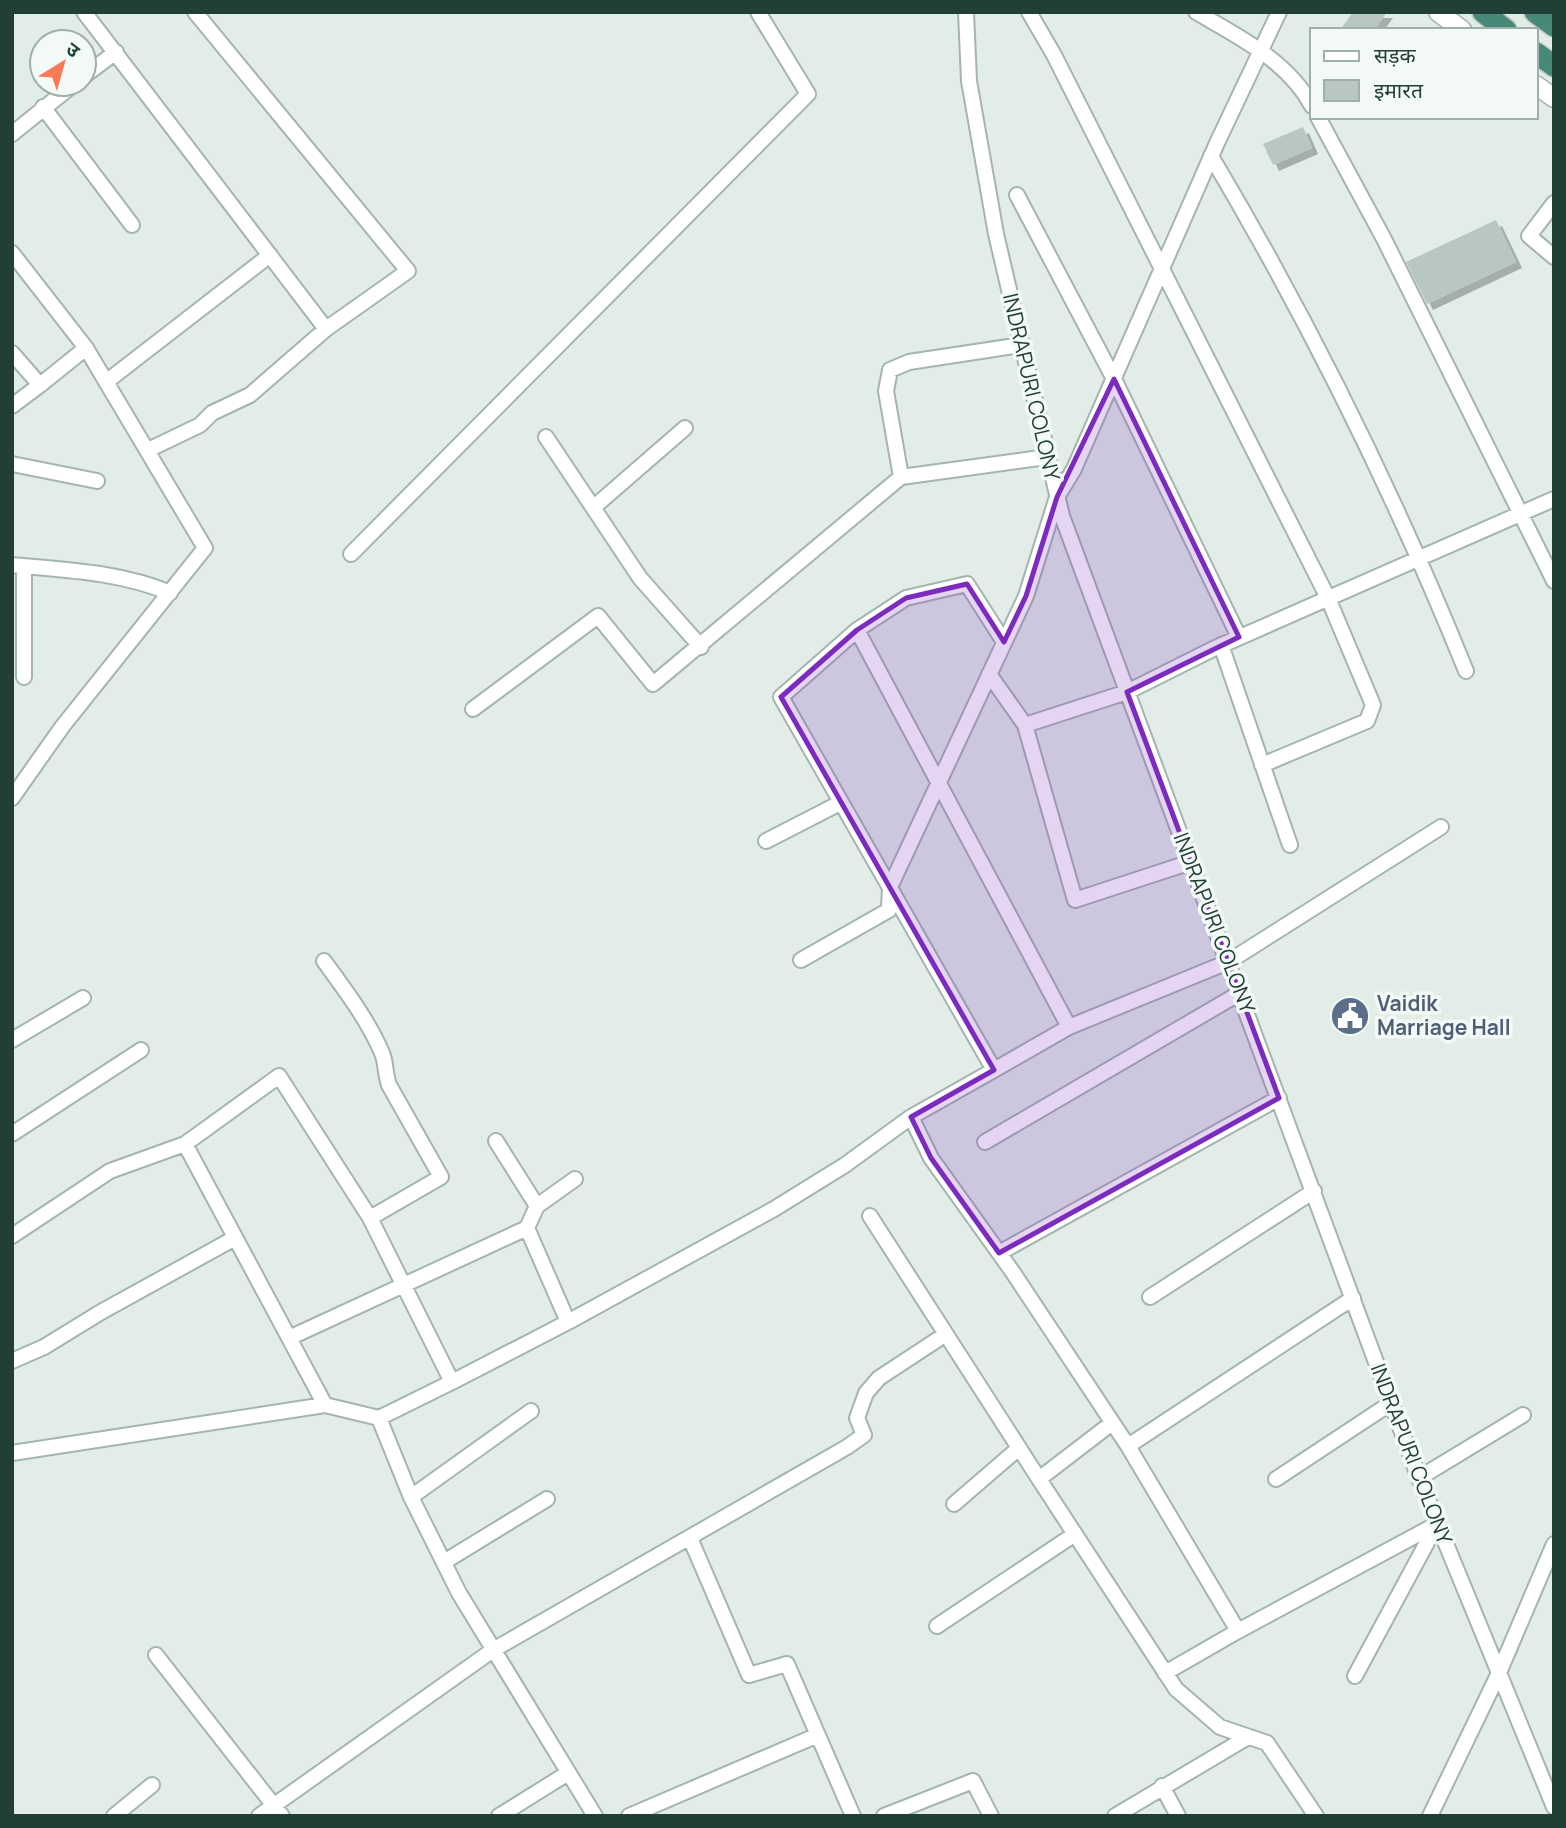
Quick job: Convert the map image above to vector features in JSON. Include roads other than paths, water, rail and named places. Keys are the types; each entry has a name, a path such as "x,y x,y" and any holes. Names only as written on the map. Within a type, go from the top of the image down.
{"highway":[{"path":"1483,12 1503,28"},
{"path":"1535,12 1554,26"},
{"path":"1538,54 1554,66"}],"street":[{"path":"84,12 326,329"},
{"path":"148,450 250,395 326,329 408,271 195,12"},
{"path":"351,554 808,94 758,12"},
{"name":"INDRAPURI COLONY","path":"965,12 969,81 996,234 1056,497 1419,1478 1554,1807"},
{"path":"1029,12 1054,55 1328,598 1373,705 1367,721 1262,765"},
{"path":"1196,12 1261,50 1305,92 1310,102"},
{"path":"801,960 889,910 890,887 1026,596 1056,497 1074,470 1211,156 1279,12"},
{"path":"1438,12 1459,28"},
{"path":"98,66 116,52"},
{"path":"1538,86 1554,98"},
{"path":"12,134 55,98"},
{"path":"43,107 132,225"},
{"path":"1319,119 1384,239 1518,515 1554,581"},
{"path":"1211,156 1280,273 1420,557 1466,671"},
{"path":"1017,195 1114,379 1239,637"},
{"path":"1554,203 1529,236 1554,257"},
{"path":"12,253 86,348 205,548 62,727 12,798"},
{"path":"106,382 270,255"},
{"path":"901,477 886,391 890,370 909,362 1021,345"},
{"path":"12,406 86,348"},
{"path":"12,354 40,385"},
{"path":"594,506 685,428"},
{"path":"546,437 639,578 701,647"},
{"path":"473,709 598,617 653,684 701,647 901,477 1047,457"},
{"path":"12,464 97,481"},
{"path":"1025,725 1127,692 1221,645 1554,499"},
{"path":"24,677 18,566 99,574 150,585 170,593"},
{"path":"994,1070 781,697 856,630 906,598 967,584 1004,642"},
{"path":"856,630 1069,1027"},
{"path":"1221,645 1290,845"},
{"path":"989,674 1025,725 1075,901 1191,862"},
{"path":"766,841 840,803"},
{"path":"12,1453 325,1405 379,1418 568,1322 774,1209 845,1165 911,1117 1069,1027 1228,962 1441,827"},
{"path":"324,961 357,1007 384,1056 383,1070 388,1084 442,1177 370,1218"},
{"path":"985,1142 1240,993"},
{"path":"12,1040 83,998"},
{"path":"12,1134 141,1049"},
{"path":"12,1236 110,1171 185,1144 279,1076 370,1218 452,1382"},
{"path":"999,1253 1279,1098"},
{"path":"911,1117 931,1158 999,1253 1128,1446 1238,1631"},
{"path":"495,1141 537,1206"},
{"path":"185,1144 325,1405"},
{"path":"289,1338 527,1228 537,1206 575,1180"},
{"path":"1150,1297 1314,1191"},
{"path":"870,1216 1176,1689 1220,1727 1267,1743 1316,1816"},
{"path":"527,1228 568,1322"},
{"path":"12,1361 44,1348 101,1312 235,1238"},
{"path":"1128,1446 1353,1298"},
{"path":"259,1816 278,1810 493,1650 847,1447 864,1434 857,1418 866,1393 879,1378 946,1334"},
{"path":"1276,1479 1391,1404"},
{"path":"411,1497 531,1410"},
{"path":"1419,1478 1523,1415"},
{"path":"379,1418 411,1497 444,1562 493,1650 595,1816"},
{"path":"1039,1479 1112,1423"},
{"path":"954,1504 1019,1448"},
{"path":"444,1562 547,1499"},
{"path":"1165,1673 1437,1524"},
{"path":"1355,1676 1437,1524"},
{"path":"937,1626 1075,1534"},
{"path":"690,1538 749,1675 787,1664 853,1816"},
{"path":"1430,1816 1498,1675 1554,1544"},
{"path":"156,1655 278,1810"},
{"path":"629,1816 818,1735"},
{"path":"1115,1816 1248,1737"},
{"path":"499,1816 568,1773"},
{"path":"884,1816 973,1780 991,1816"},
{"path":"114,1816 152,1785"},
{"path":"1163,1786 1178,1816"}],"place":[{"name":"Vaidik Marriage Hall","path":"1350,1016"}]}
